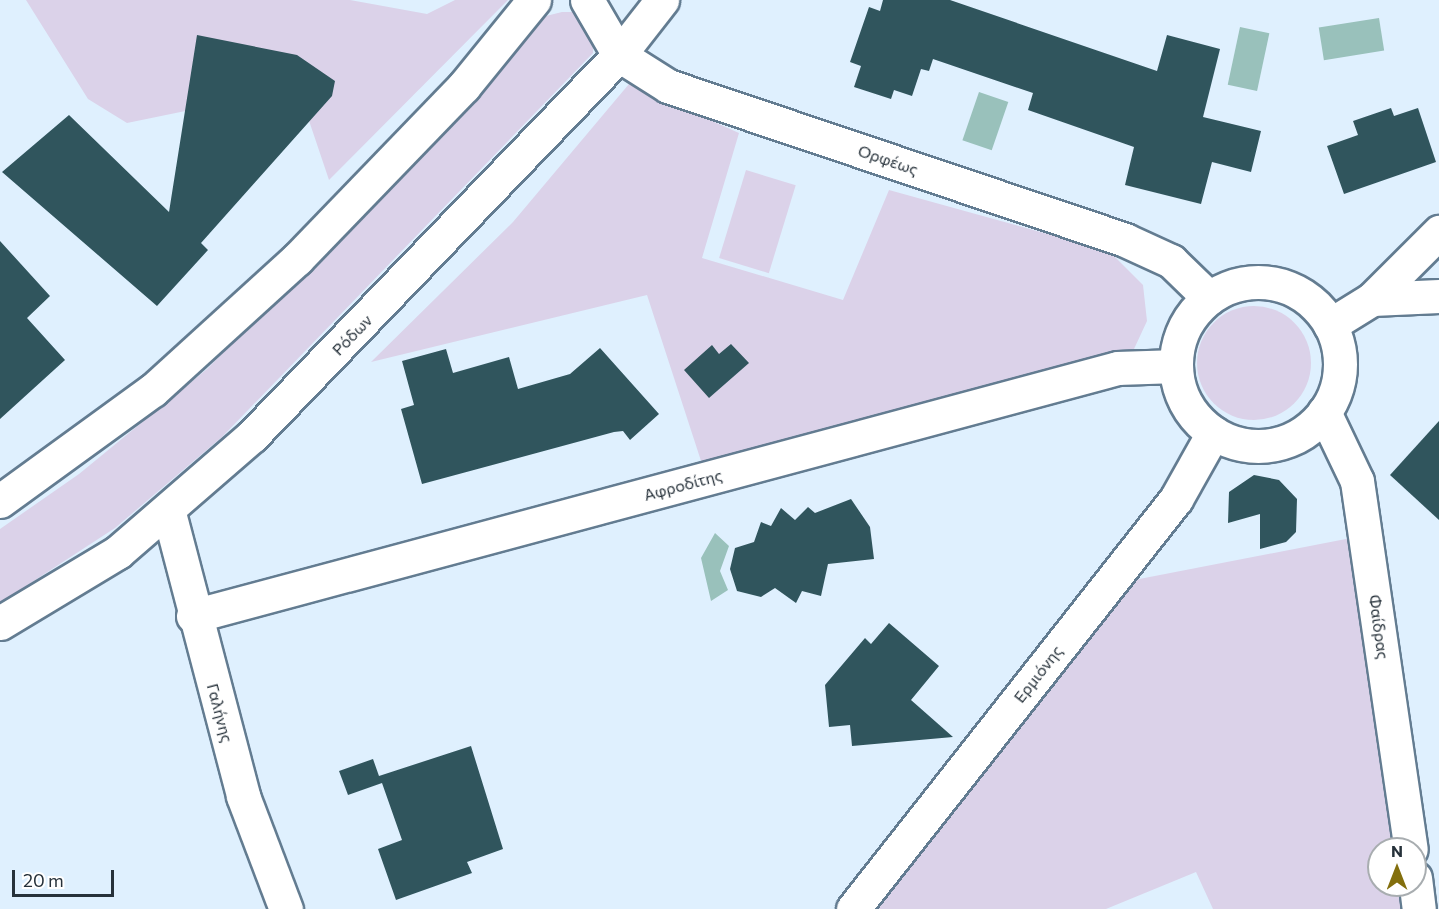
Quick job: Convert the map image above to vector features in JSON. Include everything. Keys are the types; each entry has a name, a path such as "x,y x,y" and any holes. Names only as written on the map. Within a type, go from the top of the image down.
{"street":[{"path":"0,501 153,390 297,260 464,86 534,0"},
{"name":"Ορφέως","path":"586,0 619,54 668,86 1125,240 1171,261 1209,298"},
{"name":"Ρόδων","path":"0,623 118,552 169,513 344,343 619,54 662,0"},
{"path":"1330,325 1372,299 1439,232"},
{"path":"1253,282 1276,283 1316,306 1330,325 1341,364 1337,390 1324,412 1285,442 1236,443 1213,432 1194,415 1176,366 1184,328 1209,298 1253,282"},
{"path":"1372,299 1439,296"},
{"name":"Αφροδίτης","path":"193,616 1118,368 1176,366"},
{"name":"Φαίδρας","path":"1324,412 1357,481 1409,837"},
{"name":"Ερμιόνης","path":"853,909 1176,499 1213,432"},
{"name":"Γαλήνης","path":"169,513 193,616 243,796 286,909"}],"shaded area":[{"path":"26,0 350,0 427,14 455,0 508,0 329,180 298,88 127,123 88,99"},
{"path":"562,12 581,12 593,27 593,53 222,437 115,528 0,603 0,529 79,474 207,369 500,70 546,16"},
{"path":"1379,18 1384,51 1324,60 1319,28"},
{"path":"1240,27 1269,33 1257,91 1228,85"},
{"path":"629,84 739,133 702,258 843,300 889,190 1109,251 1143,285 1147,321 1134,349 702,464 647,295 371,362 513,222"},
{"path":"979,92 1008,102 992,150 962,140"},
{"path":"746,170 796,185 769,273 719,258"},
{"path":"1254,306 1276,310 1295,322 1307,341 1311,363 1307,385 1295,404 1276,416 1254,420 1232,416 1213,404 1201,385 1197,363 1201,341 1213,322 1232,310"},
{"path":"715,533 729,546 720,571 728,590 711,601 701,558"},
{"path":"1351,538 1393,837 1367,837 1367,897 1402,897 1403,909 1213,909 1196,872 1106,909 865,909 1129,581"}],"building":[{"path":"883,0 950,0 1157,71 1167,35 1220,49 1203,117 1261,131 1251,172 1212,162 1201,204 1125,185 1134,147 1028,110 1033,93 933,59 929,71 921,69 912,96 894,90 891,99 854,87 861,66 850,62 869,7 880,11"},
{"path":"197,35 297,55 335,81 332,96 201,243 208,250 157,306 2,172 69,115 169,212"},
{"path":"1391,108 1394,116 1418,108 1436,162 1344,194 1327,146 1358,135 1353,121"},
{"path":"0,241 50,296 27,318 65,360 0,419"},
{"path":"731,344 749,363 709,398 684,370 712,345 719,354"},
{"path":"600,348 659,414 630,440 623,431 614,432 422,484 401,409 414,405 402,361 446,349 453,373 509,357 518,389 570,374"},
{"path":"1439,421 1439,520 1390,475"},
{"path":"1254,475 1279,480 1297,499 1296,532 1286,542 1260,549 1260,514 1228,523 1229,492"},
{"path":"851,499 870,527 874,559 828,564 821,596 802,591 796,603 775,588 761,597 737,591 730,569 735,548 754,542 761,522 771,526 781,508 795,520 808,507 815,513"},
{"path":"889,623 939,666 911,700 953,737 852,746 850,725 829,727 825,685 865,638 871,644"},
{"path":"471,746 503,849 467,862 472,873 396,900 378,849 402,840 382,783 348,795 339,771 373,759 379,776"}]}
